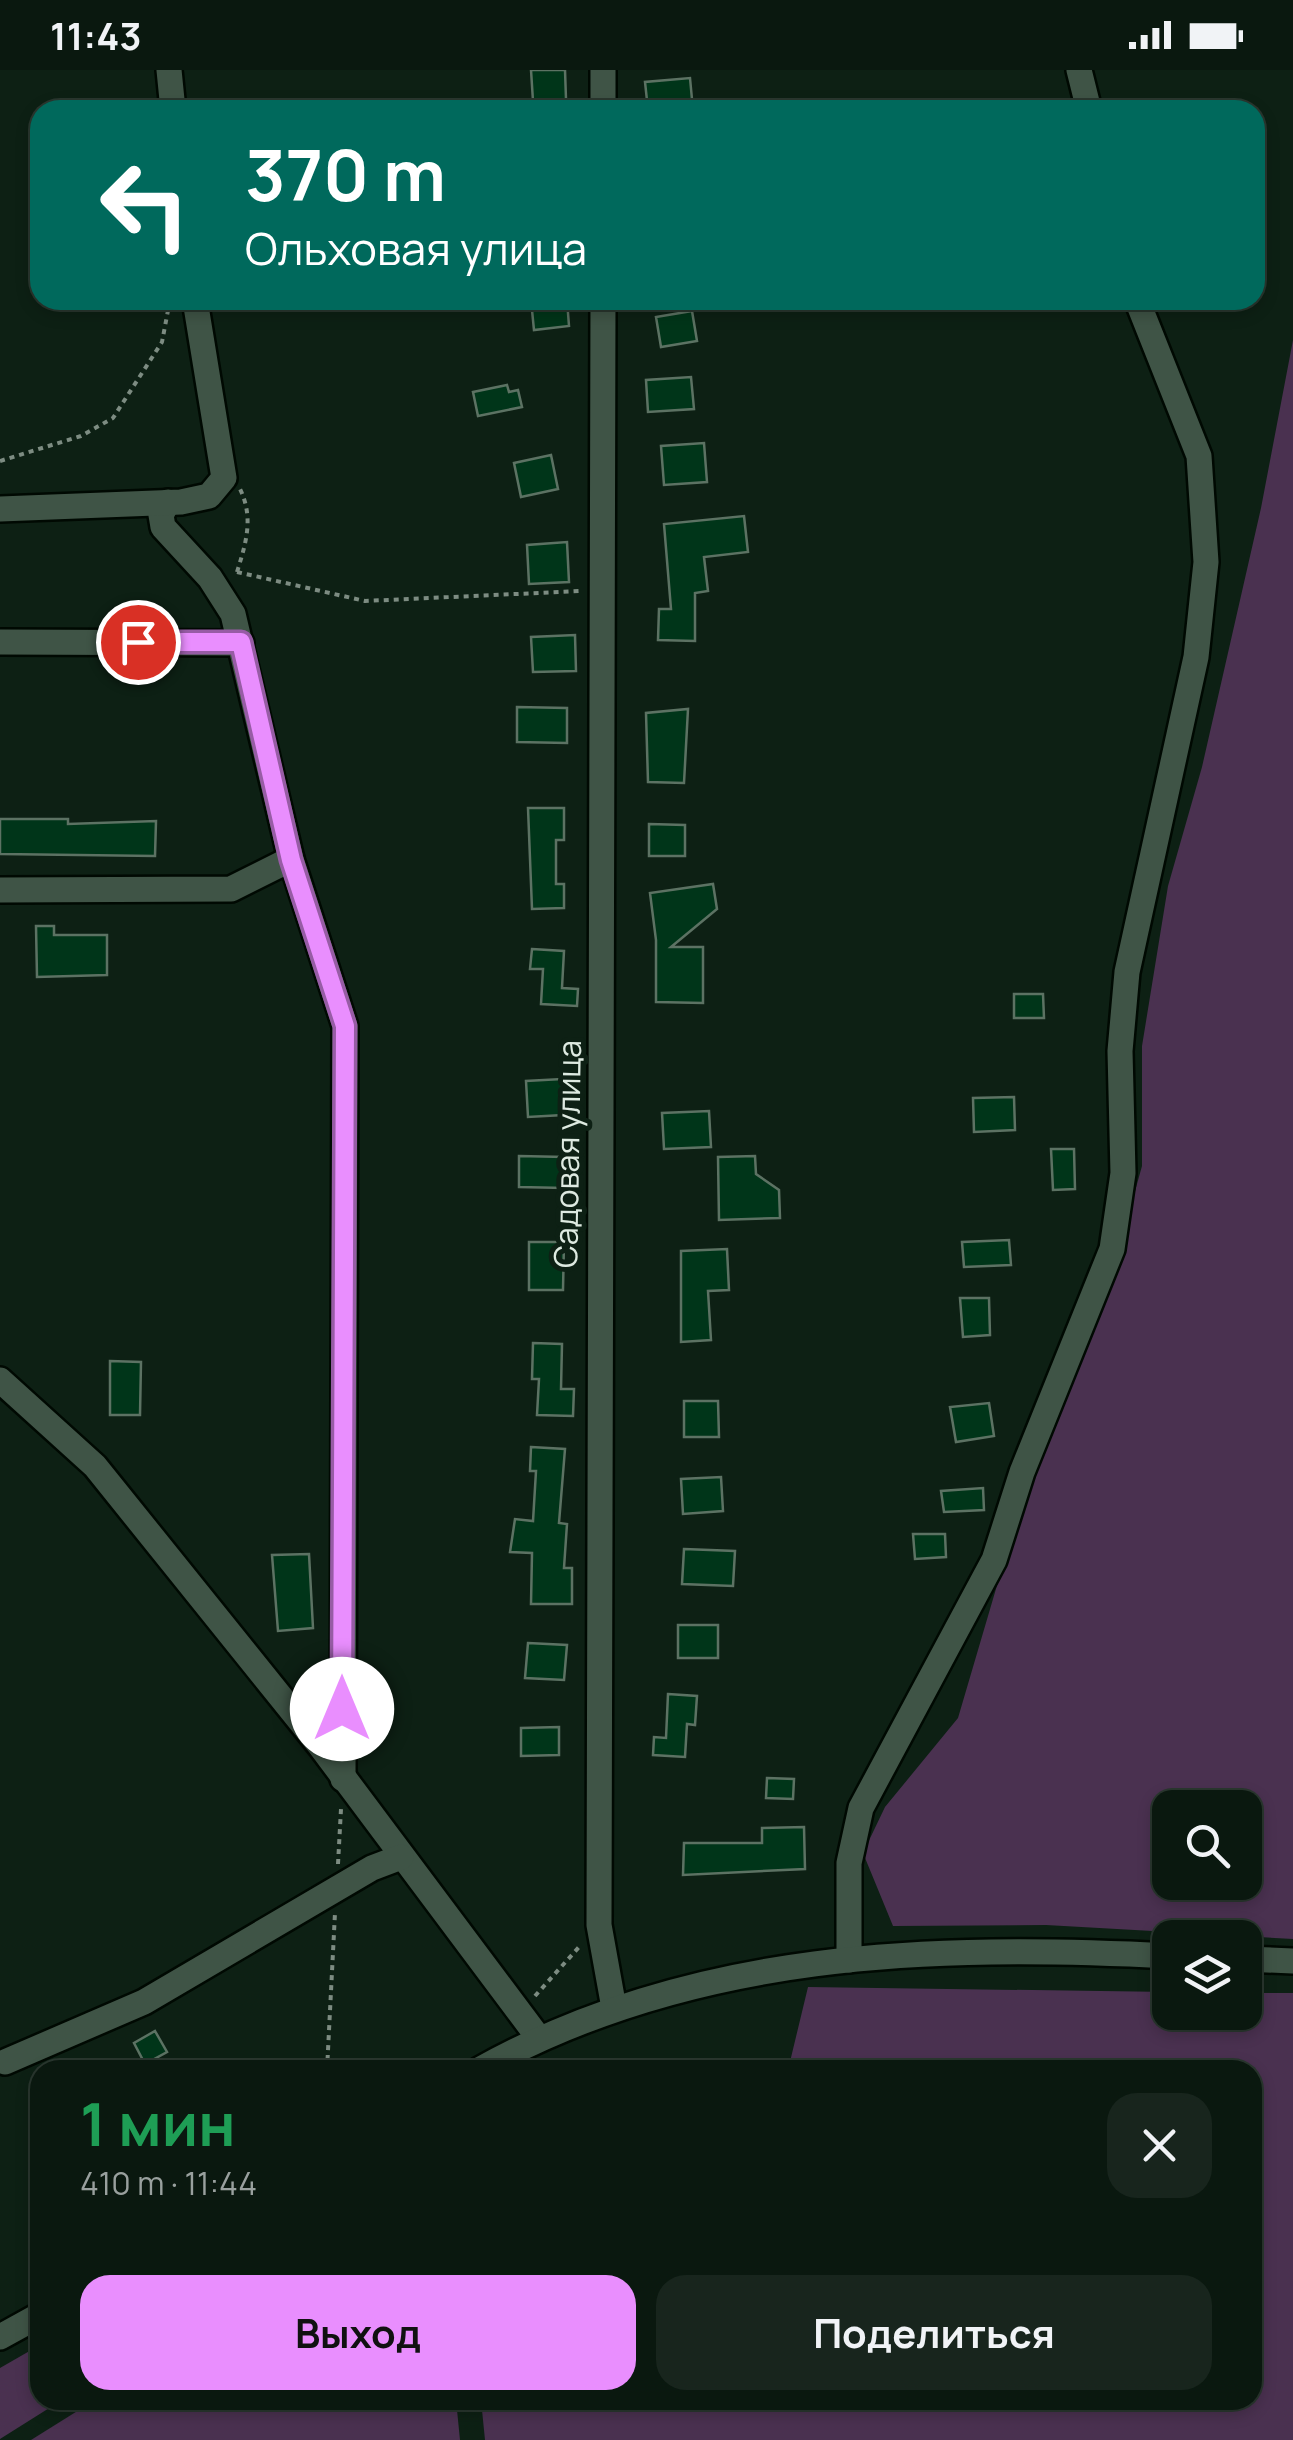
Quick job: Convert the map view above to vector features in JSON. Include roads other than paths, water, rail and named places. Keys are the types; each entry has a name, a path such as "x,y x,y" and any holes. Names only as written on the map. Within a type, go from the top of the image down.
{"street":[{"path":"169,70 173,100"},
{"path":"603,70 603,100"},
{"path":"1078,70 1086,100"},
{"path":"0,509 168,502 208,496 224,478 197,310"},
{"name":"Садовая улица","path":"603,310 606,590 599,1304 599,1926 614,2008"},
{"path":"849,1960 849,1863 861,1808 994,1560 1022,1472 1112,1248 1124,1174 1120,1051 1126,972 1196,658 1206,562 1198,456 1141,310"},
{"path":"168,502 162,515 164,527 210,578 233,614 291,860 345,1026 342,1779"},
{"path":"0,642 241,642"},
{"path":"0,890 230,888 291,860"},
{"path":"0,1380 95,1466 342,1779 538,2037"},
{"path":"6,2062 144,2002 336,1889 401,1857"},
{"path":"497,2060 538,2037 614,2008 743,1972 849,1960 1060,1950 1152,1955"},
{"path":"1262,1960 1293,1961"},
{"path":"0,2338 30,2321"}]}
